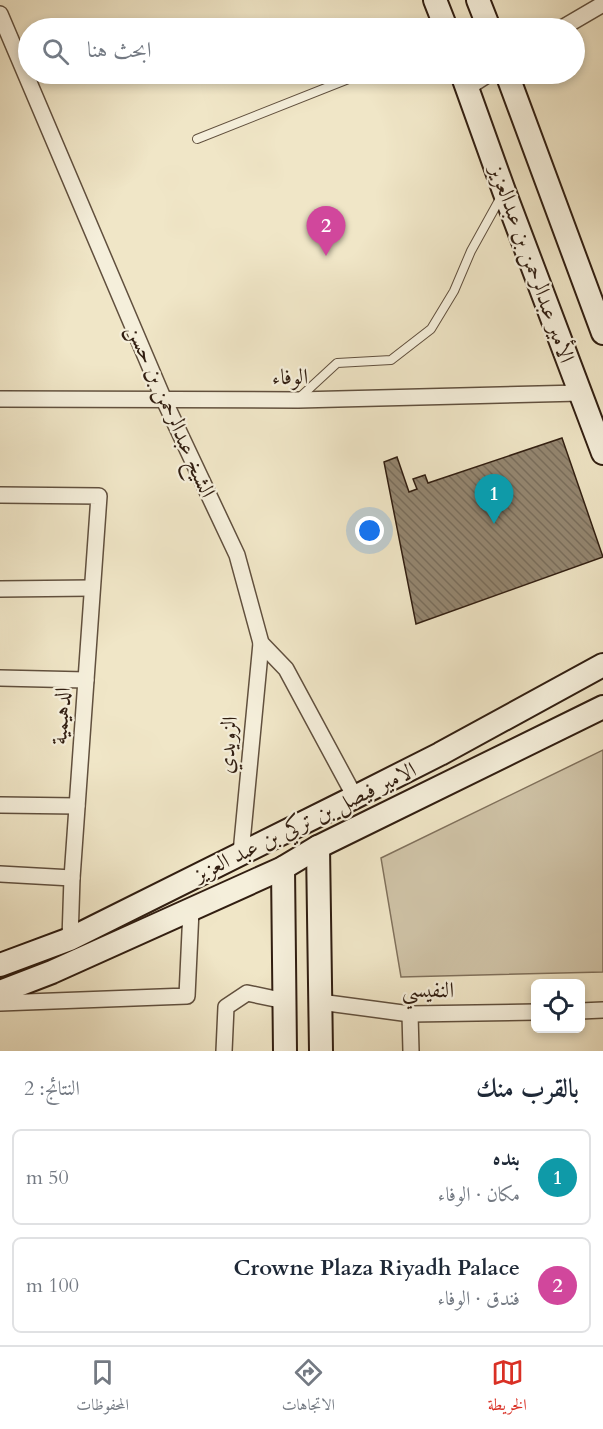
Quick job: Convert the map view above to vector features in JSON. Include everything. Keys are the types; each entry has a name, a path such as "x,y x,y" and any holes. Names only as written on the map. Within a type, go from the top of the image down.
{"main road":[{"path":"435,0 442,18"},
{"path":"478,0 485,18"},
{"name":"الأمير عبدالرحمن بن عبدالعزيز","path":"466,84 504,191 603,453"},
{"name":"الأمير عبدالرحمن بن عبدالعزيز","path":"511,84 603,333"},
{"name":"الامير فيصل بن تركي بن عبد العزيز","path":"0,965 70,939 241,852 356,797 441,754 603,665"},
{"name":"الامير فيصل بن تركي بن عبد العزيز","path":"0,992 52,972 283,868 318,847 603,707"},
{"path":"318,847 321,1051"},
{"path":"283,868 285,1051"}],"street":[{"path":"579,18 603,4"},
{"name":"الشيخ عبدالرحمن بن حسن","path":"0,14 18,56"},
{"name":"الشيخ عبدالرحمن بن حسن","path":"30,84 164,400 237,555 261,643 286,669 356,797"},
{"name":"الوفاء","path":"0,399 298,400 580,393"},
{"name":"الدهيمية","path":"0,495 99,496 72,878 70,939"},
{"path":"0,589 92,588"},
{"name":"الزويدي","path":"241,852 261,643"},
{"path":"0,678 86,680"},
{"path":"0,805 78,806"},
{"path":"0,874 72,878"},
{"path":"0,1003 187,996 191,910"},
{"path":"224,1051 226,1007 247,993 285,1001"},
{"name":"النفيسي","path":"320,1002 410,1014 531,1012"},
{"path":"585,1011 603,1010"},
{"path":"410,1014 411,1051"}],"lane":[{"path":"197,139 336,84"},
{"path":"298,400 337,363 391,360 431,329 504,191"}],"shaded area":[{"path":"603,750 603,972 401,977 381,858"}],"building":[{"path":"562,438 603,557 416,624 384,462 397,457 409,492 417,489 413,479 425,475 428,483"}],"place":[{"name":"Crowne Plaza Riyadh Palace","path":"326,256"},
{"name":"بنده","path":"494,524"}]}
